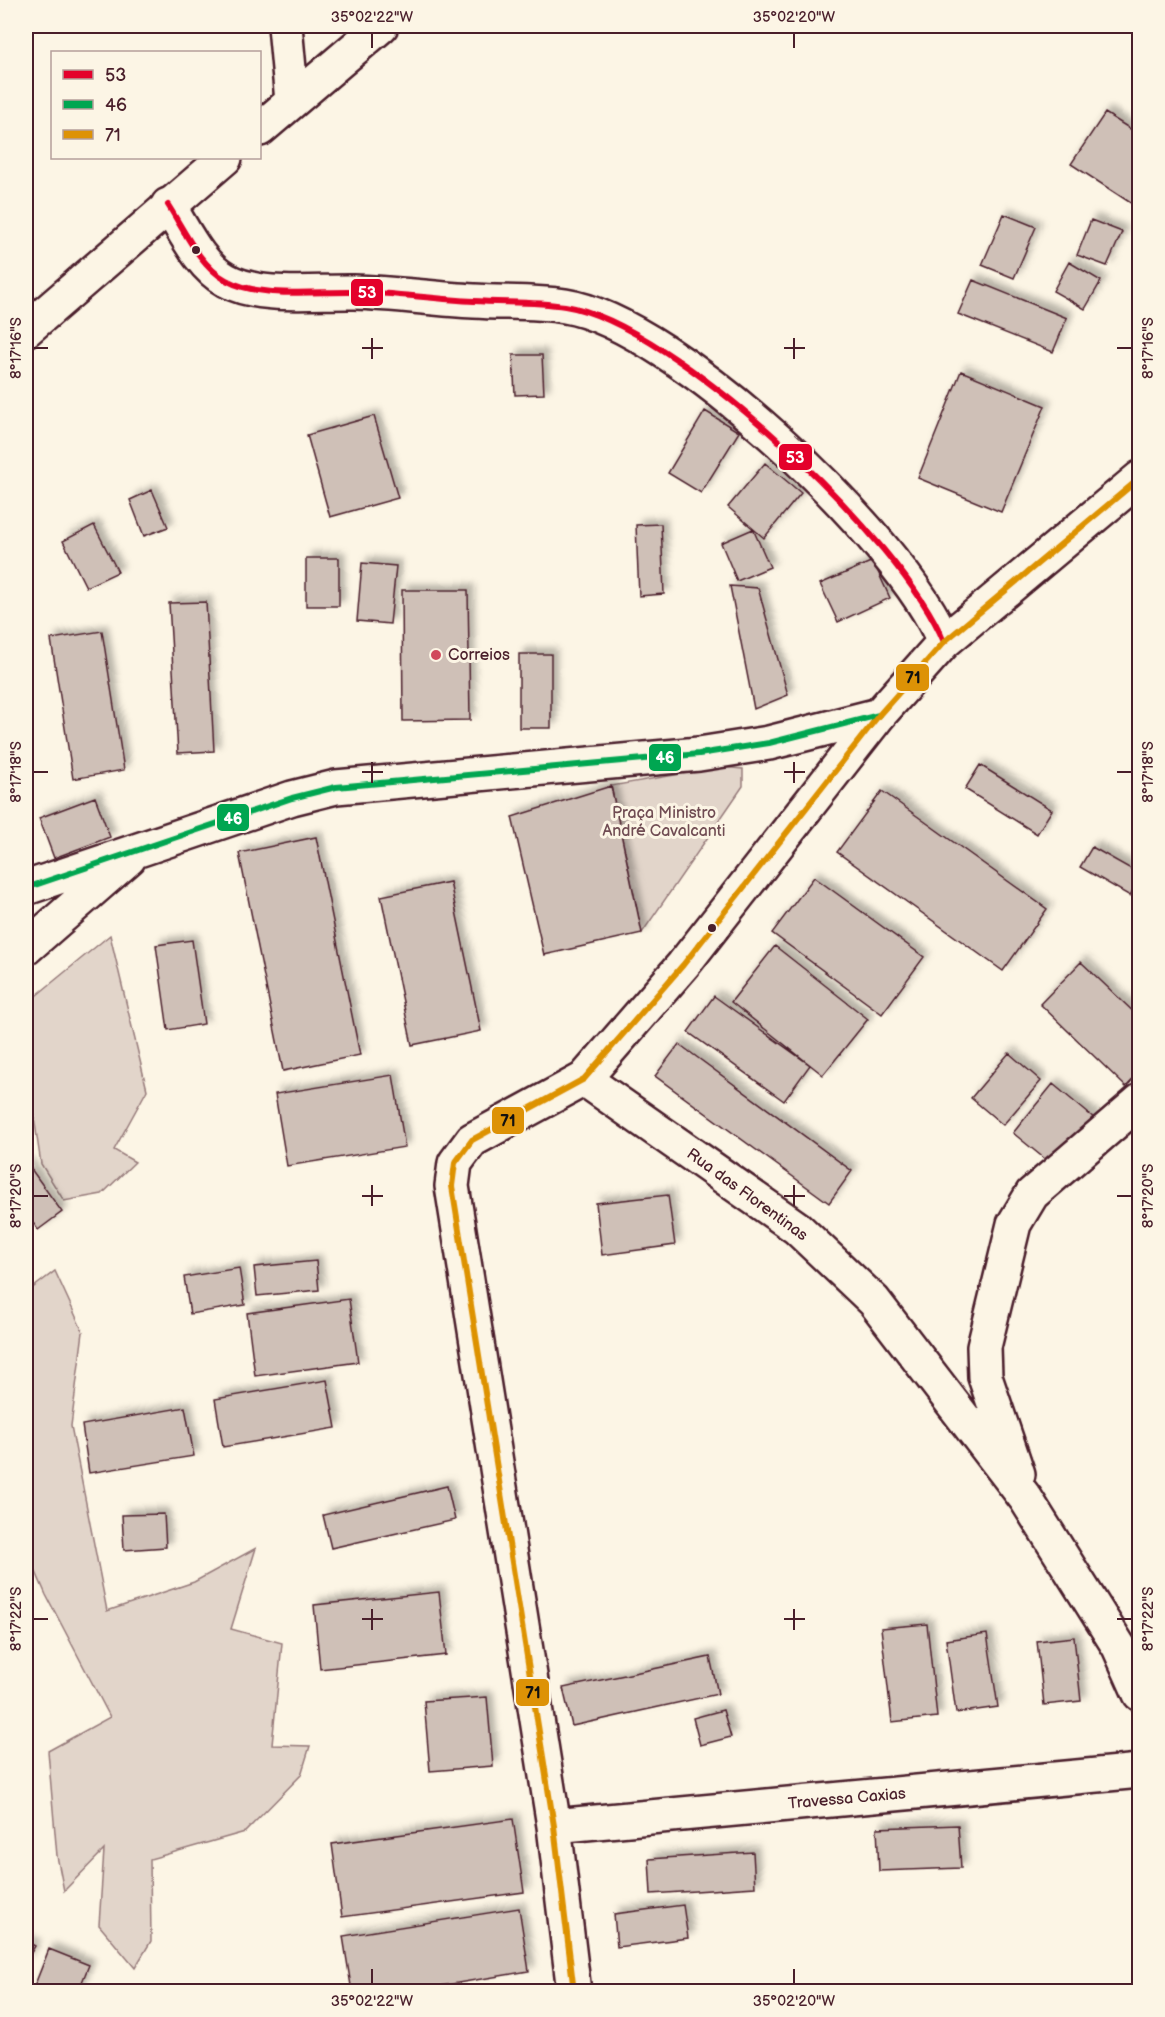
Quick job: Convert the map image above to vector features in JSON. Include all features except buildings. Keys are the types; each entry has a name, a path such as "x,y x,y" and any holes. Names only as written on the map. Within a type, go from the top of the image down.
{"street":[{"path":"285,26 292,102"},
{"path":"261,128 381,26"},
{"path":"26,330 224,159"},
{"path":"168,205 203,259 225,280 255,291 377,293 566,306 618,325 660,346 712,384 760,426 812,474 875,539 920,595 936,621 944,642"},
{"path":"574,1992 554,1826 452,1186 455,1163 472,1140 584,1079 683,965 879,715 944,642 1140,478"},
{"path":"26,888 291,798 336,787 699,753 769,743 879,715"},
{"path":"26,948 142,847"},
{"name":"Rua das Florentinas","path":"584,1079 797,1228 874,1301 1026,1498 1119,1647 1140,1694"},
{"name":"Rua das Florentinas","path":"1026,1498 985,1377 984,1347 1003,1261 1014,1224 1032,1194 1140,1101"},
{"name":"Travessa Caxias","path":"554,1826 1140,1772"}],"green space":[{"name":"Praça Ministro André Cavalcanti","path":"721,767 743,769 743,786 642,933 611,786"},
{"path":"110,935 147,1090 114,1150 135,1162 102,1194 64,1201 41,1164 29,1083 26,1081 26,1004"},
{"path":"55,1271 83,1332 71,1426 107,1611 194,1582 256,1548 231,1629 282,1643 272,1745 310,1746 301,1775 245,1832 150,1859 151,1941 135,1968 99,1925 104,1850 64,1891 57,1856 48,1751 110,1717 46,1595 26,1549 26,1293"}],"transit line":[{"name":"53","path":"168,205 200,257 217,274 240,286 288,293 369,293 485,302 554,304 611,321 665,351 722,393 780,442 835,496 883,549 921,599 944,642"},
{"name":"71","path":"574,1992 554,1826 452,1186 455,1163 472,1140 584,1079 683,965 879,715 944,642 1140,478"},
{"name":"46","path":"26,888 292,798 336,787 699,754 769,743 879,715"}],"place":[{"name":"Correios","path":"436,655"}]}
